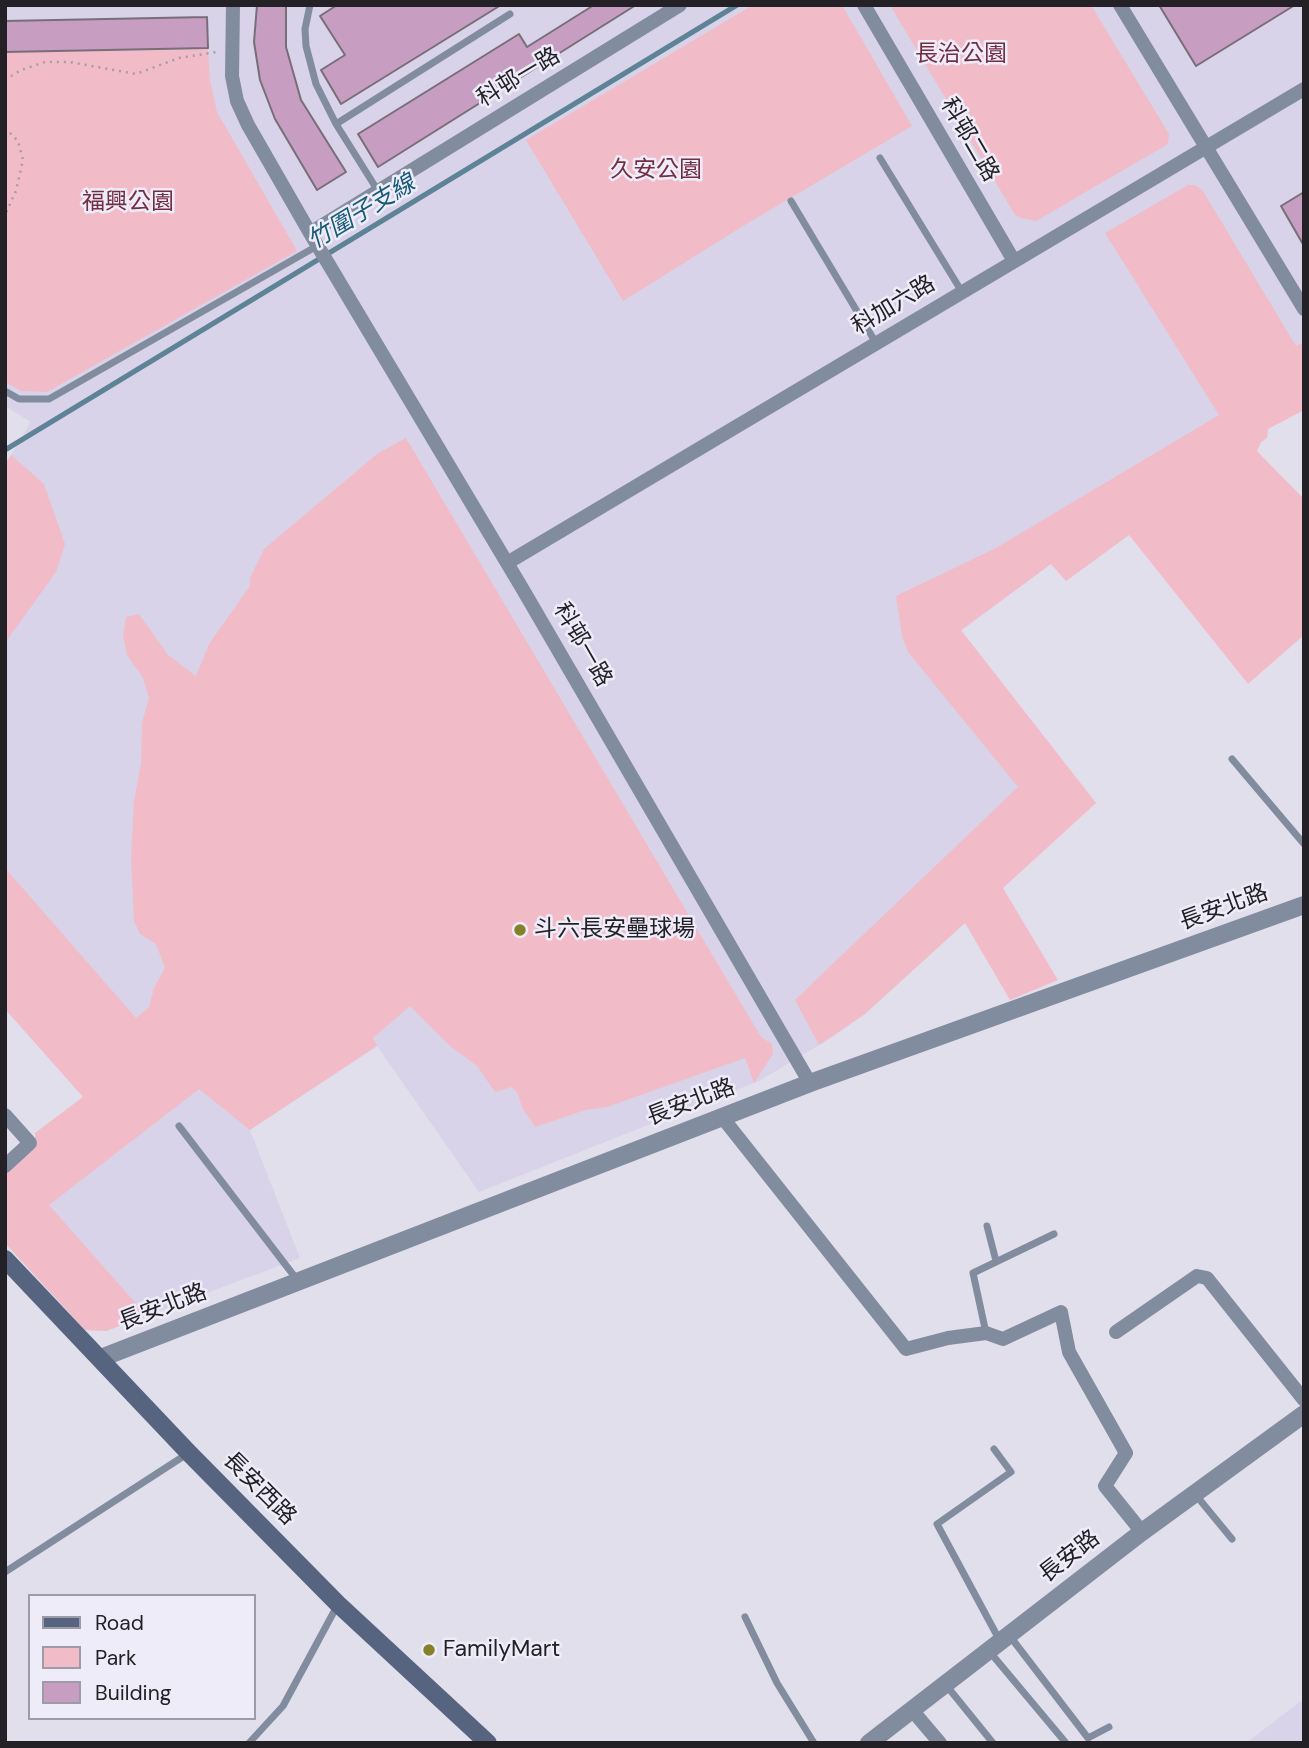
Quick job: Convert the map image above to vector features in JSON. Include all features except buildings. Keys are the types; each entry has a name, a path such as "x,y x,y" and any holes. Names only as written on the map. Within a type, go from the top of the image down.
{"main road":[{"name":"長安西路","path":"5,1259 188,1452 338,1604 488,1743"}],"street":[{"name":"科邨一路","path":"233,5 232,76 237,101 248,125 810,1083"},
{"name":"科邨一路","path":"314,239 377,191 680,5"},
{"name":"科邨二路","path":"864,5 1014,261"},
{"path":"1120,5 1304,309"},
{"name":"科加六路","path":"507,563 1304,89"},
{"name":"長安北路","path":"101,1358 810,1083 1304,905"},
{"path":"5,1115 30,1143 5,1166"},
{"path":"722,1117 906,1349 948,1338 986,1333 1003,1339 1061,1312 1069,1352 1126,1453 1105,1486 1142,1532"},
{"path":"1115,1332 1197,1276 1207,1278 1304,1400"},
{"name":"長安路","path":"869,1743 1142,1532 1304,1414"},
{"path":"912,1710 940,1743"}],"lane":[{"path":"310,5 305,29 316,84 336,124 377,191"},
{"path":"336,124 510,14"},
{"path":"880,158 963,292"},
{"path":"791,201 876,343"},
{"path":"5,391 19,399 49,399 314,239"},
{"path":"1232,759 1304,844"},
{"path":"178,1126 298,1282"},
{"path":"987,1226 996,1261"},
{"path":"986,1333 972,1273 1054,1234"},
{"path":"994,1449 1011,1472 937,1524 999,1642 1066,1743"},
{"path":"5,1572 188,1452"},
{"path":"1195,1494 1232,1539"},
{"path":"249,1743 283,1706 338,1604"},
{"path":"746,1617 777,1683 814,1743"},
{"path":"999,1642 1088,1738 1109,1727"},
{"path":"946,1684 993,1743"}],"path":[{"path":"5,80 21,70 45,62 70,62 136,74 179,58 231,49"},
{"path":"5,128 18,141 23,160 16,191 5,215"}],"shaded area":[{"path":"5,5 1304,5 1304,410 1268,429 1267,438 1261,442 1257,451 1129,535 1066,581 1051,564 961,631 1096,803 865,1014 831,1038 759,1081 479,1192 377,1046 250,1130 300,1258 106,1331 85,1330 5,1243 5,1175 36,1147 35,1133 83,1097 5,1009 5,465 31,422 5,406"},
{"path":"1301,1701 1304,1704 1304,1743 1246,1743"}],"green space":[{"name":"久安公園","path":"753,5 842,5 912,126 623,301 526,140"},
{"name":"長治公園","path":"890,5 1091,5 1169,134 1168,144 1036,221 1015,215"},
{"name":"福興公園","path":"208,49 210,81 217,112 297,251 47,392 21,391 5,382 5,52"},
{"path":"1188,185 1195,185 1203,191 1296,346 1304,342 1304,410 1268,429 1267,438 1261,442 1257,451 1304,499 1304,635 1248,684 1129,535 1066,581 1051,564 961,630 1096,803 1003,888 1058,980 1010,1000 965,923 865,1014 819,1045 795,1000 1018,787 908,652 902,636 896,596 996,548 1219,415 1105,233"},
{"path":"406,438 761,1037 772,1044 773,1054 754,1083 745,1058 607,1107 585,1110 535,1127 523,1109 517,1092 511,1087 495,1092 477,1066 450,1046 410,1006 373,1038 377,1046 250,1130 199,1089 49,1205 147,1316 106,1331 85,1330 5,1243 5,1175 36,1147 35,1133 83,1097 5,1009 5,868 136,1018 149,1007 154,988 165,968 156,944 140,934 134,921 131,857 134,800 141,764 142,723 149,698 143,678 127,655 123,635 126,617 139,614 168,655 196,676 209,644 250,586 250,578 264,549 377,454"},
{"path":"11,455 44,484 65,544 56,572 5,643 5,464"}],"waterway":[{"name":"竹圍子支線","path":"5,450 737,5"}],"place":[{"name":"斗六長安壘球場","path":"520,930"},
{"name":"FamilyMart","path":"429,1650"}]}
